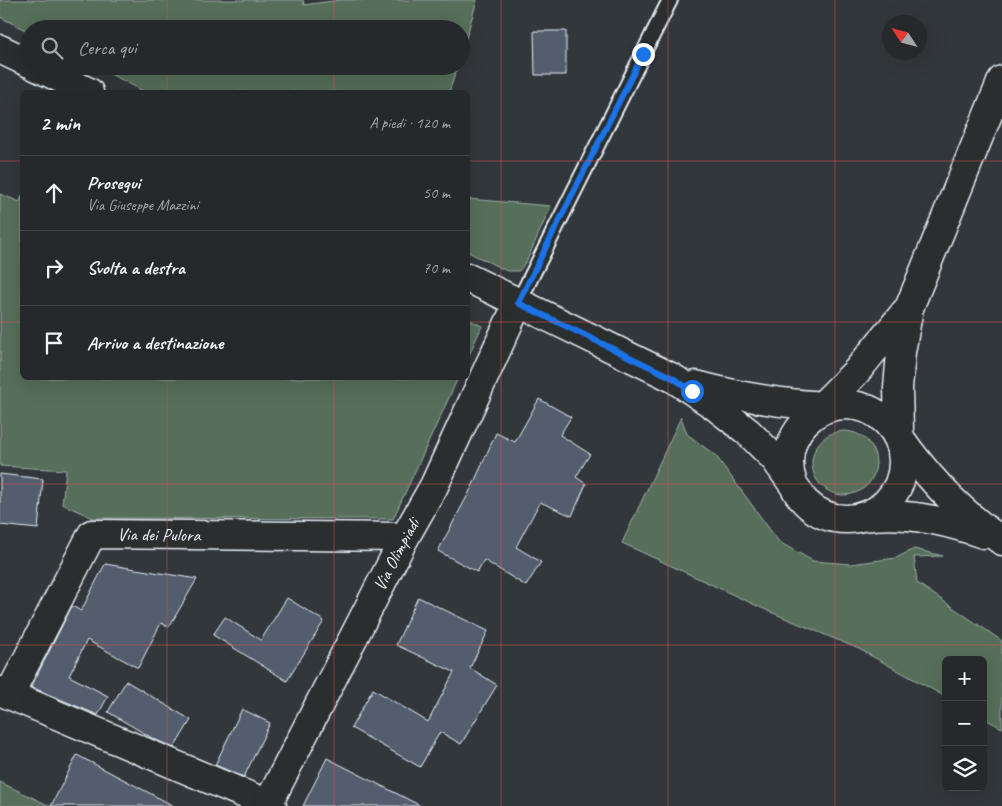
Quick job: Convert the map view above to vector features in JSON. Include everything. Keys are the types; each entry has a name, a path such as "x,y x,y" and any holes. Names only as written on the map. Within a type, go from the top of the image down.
{"street":[{"path":"0,49 20,59"},
{"path":"54,75 85,90"},
{"path":"854,518 875,511 893,494 901,478 903,462 898,439 898,388 901,352 909,308 1002,80"},
{"path":"470,279 673,378 716,407 748,432 775,459 807,504 821,513 836,518 894,515 921,517 1002,541"},
{"name":"Via Olimpiadi","path":"4,693 270,805 405,537 446,462 518,303"},
{"path":"800,494 792,478 790,457 794,439 823,411 909,308"},
{"path":"673,378 743,397 823,411 854,406 870,410 882,418 921,466 959,508 1002,541"},
{"name":"Via dei Pulora","path":"4,693 92,534 405,537"}],"lane":[{"path":"518,303 670,0"}],"green space":[{"path":"0,0 303,0 304,5 340,0 477,0 470,24 470,20 20,20 20,27 0,17"},
{"path":"112,75 455,75 450,90 141,90"},
{"path":"0,194 20,202 20,380 457,380 393,519 93,518 62,504 66,470 0,466"},
{"path":"470,199 551,206 527,260 519,271 507,271 470,253"},
{"path":"470,320 482,326 470,353"},
{"path":"681,417 687,434 716,456 779,542 813,561 851,564 896,558 914,549 943,556 914,557 917,583 1002,641 1002,728 987,720 987,656 942,656 942,695 859,649 766,610 622,543"},
{"path":"844,431 862,437 870,445 876,463 870,481 862,489 844,495 826,489 818,481 812,463 818,445 826,437"},
{"path":"0,782 50,806 0,806"}],"building":[{"path":"534,31 566,31 566,75 535,75"},
{"path":"539,399 571,417 560,435 590,454 576,477 586,484 572,516 540,502 516,547 541,562 526,586 484,560 477,572 438,551 472,487 496,433 515,442"},
{"path":"0,474 43,479 38,529 0,525"},
{"path":"105,564 197,579 169,627 161,623 138,668 87,640 69,676 108,696 98,715 31,687 72,606 81,611"},
{"path":"418,597 488,631 470,668 497,685 461,744 440,732 420,767 351,728 373,689 428,722 454,672 396,645"},
{"path":"287,598 324,621 287,681 213,635 225,617 261,640"},
{"path":"126,681 191,720 174,748 152,738 108,712"},
{"path":"242,709 270,723 244,777 215,765"},
{"path":"77,755 174,806 51,806"},
{"path":"327,758 421,806 303,806"}],"route":[{"path":"643,54 518,303 673,378 692,391"}]}
